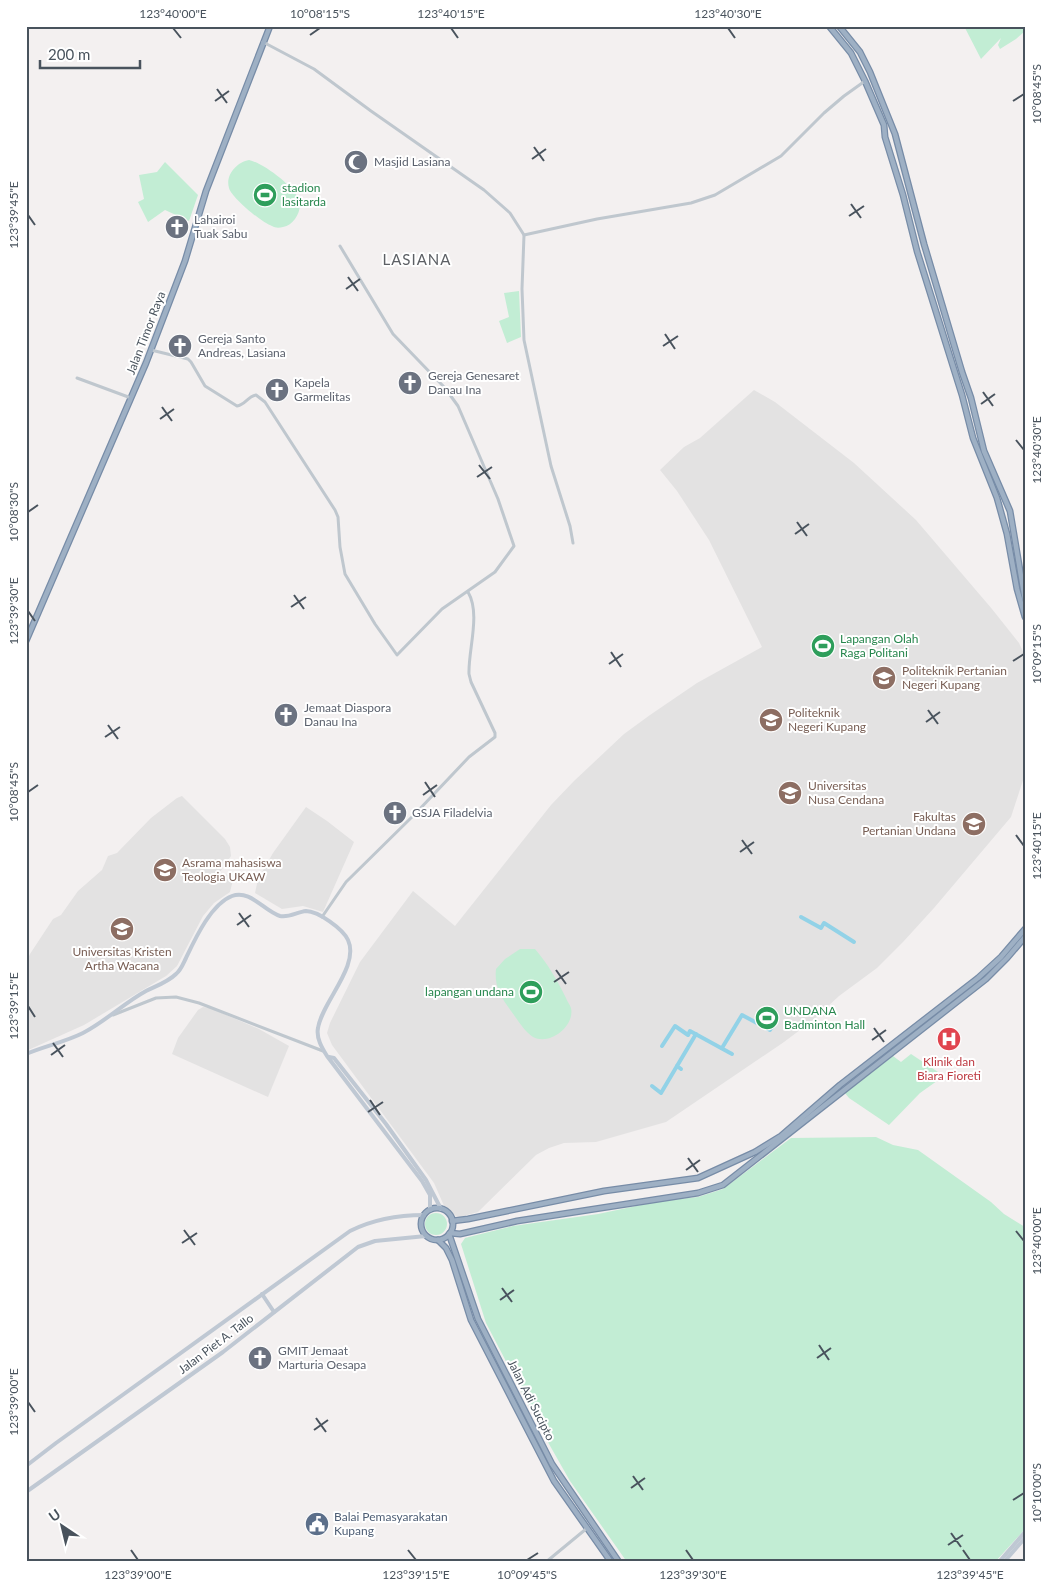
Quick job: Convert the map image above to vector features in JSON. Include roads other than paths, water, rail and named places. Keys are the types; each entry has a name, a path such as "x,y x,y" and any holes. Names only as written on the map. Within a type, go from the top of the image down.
{"highway":[{"name":"Jalan Timor Raya","path":"26,641 131,398 185,261 206,191 270,26"},
{"path":"839,26 860,52 896,134 926,251 971,398 984,451 1010,511 1025,600"},
{"path":"832,27 851,53 884,126 917,251 962,395 973,438 1001,513 1025,617"},
{"path":"902,191 911,189"},
{"path":"939,321 947,319"},
{"path":"1001,513 1010,511"},
{"path":"449,1234 452,1221 446,1212 441,1209 430,1210 424,1215 421,1226 426,1236 438,1240 449,1234 460,1234 517,1221 698,1193 723,1185 944,1008 988,970 1025,929"},
{"path":"452,1221 468,1220 604,1191 694,1179 738,1160 781,1136 840,1085 999,967 1025,936"},
{"path":"738,1160 744,1170"},
{"name":"Jalan Adi Sucipto","path":"449,1234 475,1312 534,1428 562,1480 619,1562"},
{"name":"Jalan Adi Sucipto","path":"438,1240 446,1248 452,1260 471,1320 554,1481 611,1562"},
{"path":"529,1432 534,1428"}],"main road":[{"path":"26,1054 83,1033 176,974 208,917 230,896 244,896 281,916 308,912 316,914 345,935 350,945 351,955 318,1027 320,1043 327,1056 422,1181 430,1195 430,1210"},
{"path":"327,1056 334,1058 386,1124 426,1180 441,1209"},
{"name":"Jalan Piet A. Tallo","path":"26,1466 336,1240 358,1227 412,1215 424,1215"},
{"name":"Jalan Piet A. Tallo","path":"26,1492 223,1352 363,1244 426,1236"},
{"path":"262,1294 274,1312"},
{"path":"999,1562 1025,1532"},
{"path":"1004,1562 1025,1538"}],"street":[{"path":"263,42 314,69 484,190 510,213 524,234 522,289 524,340 551,466 570,526 573,543"},
{"path":"524,234 691,203 715,195 781,156 818,118 865,81"},
{"path":"150,350 188,359 205,386 237,406 244,404 251,396 256,395 265,402 336,510 345,574 375,624 397,655 442,609 489,577 505,561 514,546 512,534 479,451 458,406 445,388 392,334 340,246"},
{"path":"78,378 131,398"},
{"path":"322,917 346,882 396,834 469,757 495,737 495,733 469,674 474,619 471,598 468,592"},
{"path":"112,1015 124,1012 156,998 176,997 200,1003 324,1051"},
{"path":"546,1562 586,1529"}],"waterway":[{"path":"801,917 821,928 824,923 854,942"},
{"path":"722,1048 742,1015 770,1030 772,1027"},
{"path":"662,1046 675,1026 688,1035 690,1031 732,1054"},
{"path":"681,1069 677,1066 696,1034"},
{"path":"652,1086 661,1093 677,1066"}],"place":[{"name":"Masjid Lasiana","path":"356,162"},
{"name":"stadion lasitarda","path":"265,195"},
{"name":"Lahairoi Tuak Sabu","path":"177,227"},
{"name":"Gereja Santo Andreas, Lasiana","path":"180,346"},
{"name":"Gereja Genesaret Danau Ina","path":"410,383"},
{"name":"Kapela Garmelitas","path":"277,390"},
{"name":"Lapangan Olah Raga Politani","path":"823,646"},
{"name":"Politeknik Pertanian Negeri Kupang","path":"884,678"},
{"name":"Jemaat Diaspora Danau Ina","path":"286,715"},
{"name":"Politeknik Negeri Kupang","path":"771,720"},
{"name":"Universitas Nusa Cendana","path":"790,793"},
{"name":"GSJA Filadelvia","path":"395,813"},
{"name":"Fakultas Pertanian Undana","path":"974,824"},
{"name":"Asrama mahasiswa Teologia UKAW","path":"165,870"},
{"name":"Universitas Kristen Artha Wacana","path":"122,929"},
{"name":"lapangan undana","path":"531,992"},
{"name":"UNDANA Badminton Hall","path":"767,1018"},
{"name":"Klinik dan Biara Fioreti","path":"949,1039"},
{"name":"GMIT Jemaat Marturia Oesapa","path":"260,1358"},
{"name":"Balai Pemasyarakatan Kupang","path":"317,1524"}],"district":[{"name":"LASIANA","path":"417,260"}]}
